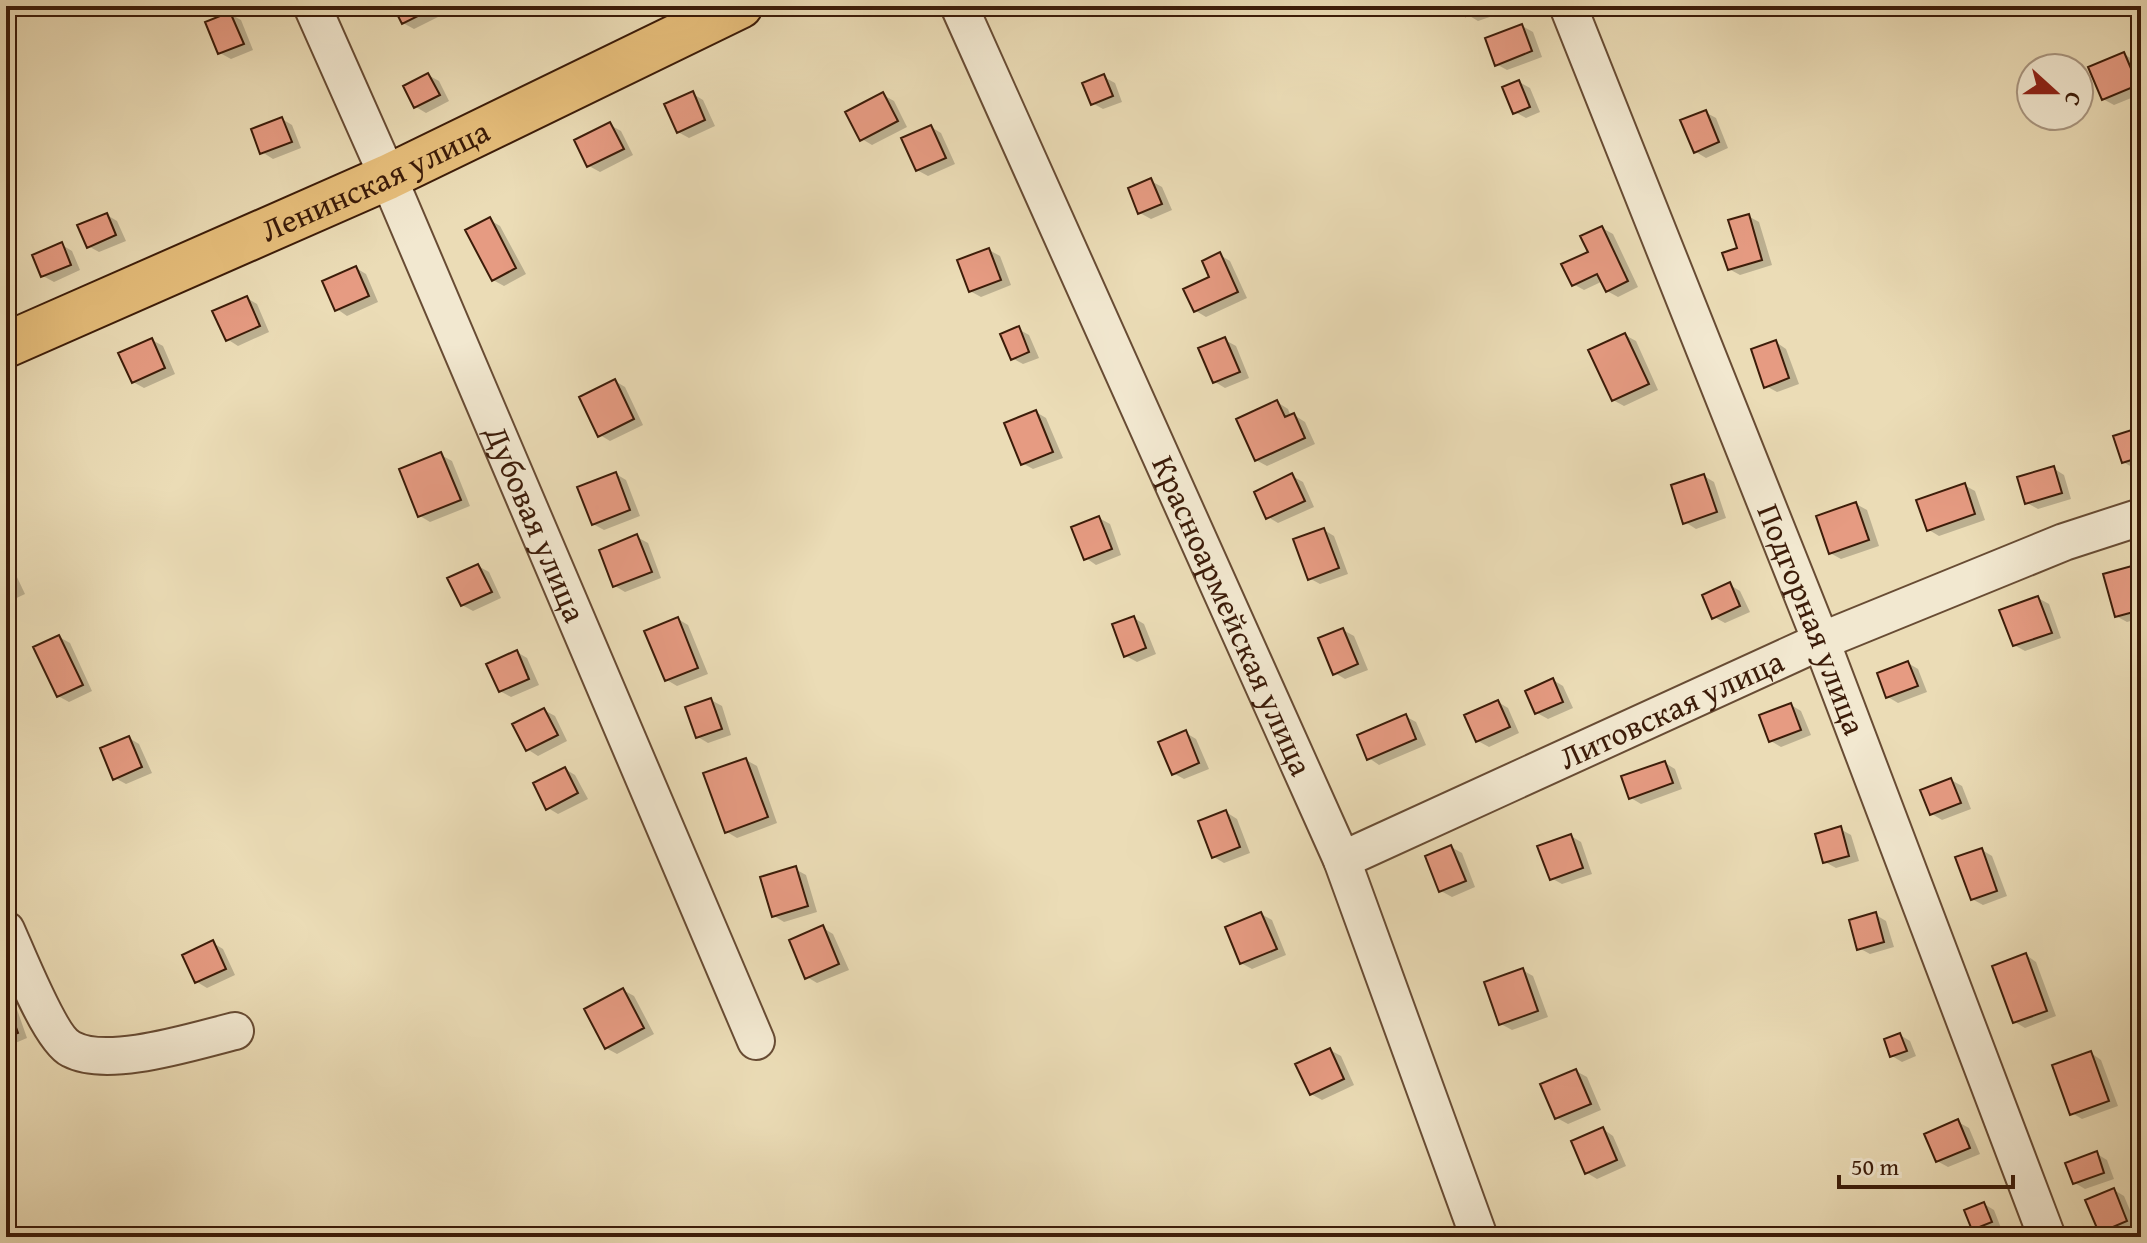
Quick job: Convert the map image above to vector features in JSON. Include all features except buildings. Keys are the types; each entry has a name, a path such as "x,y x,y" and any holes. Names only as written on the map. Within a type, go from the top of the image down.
{"main road":[{"name":"Ленинская улица","path":"6,345 388,177 740,6"}],"street":[{"name":"Дубовая улица","path":"312,6 388,177 756,1041"},
{"name":"Красноармейская улица","path":"959,6 1342,860 1479,1237"},
{"name":"Подгорная улица","path":"1568,6 1821,641 2047,1237"},
{"name":"Литовская улица","path":"1342,860 1821,641 2064,542 2141,517"},
{"path":"6,930 50,1024 69,1049 104,1058 235,1031"}]}
